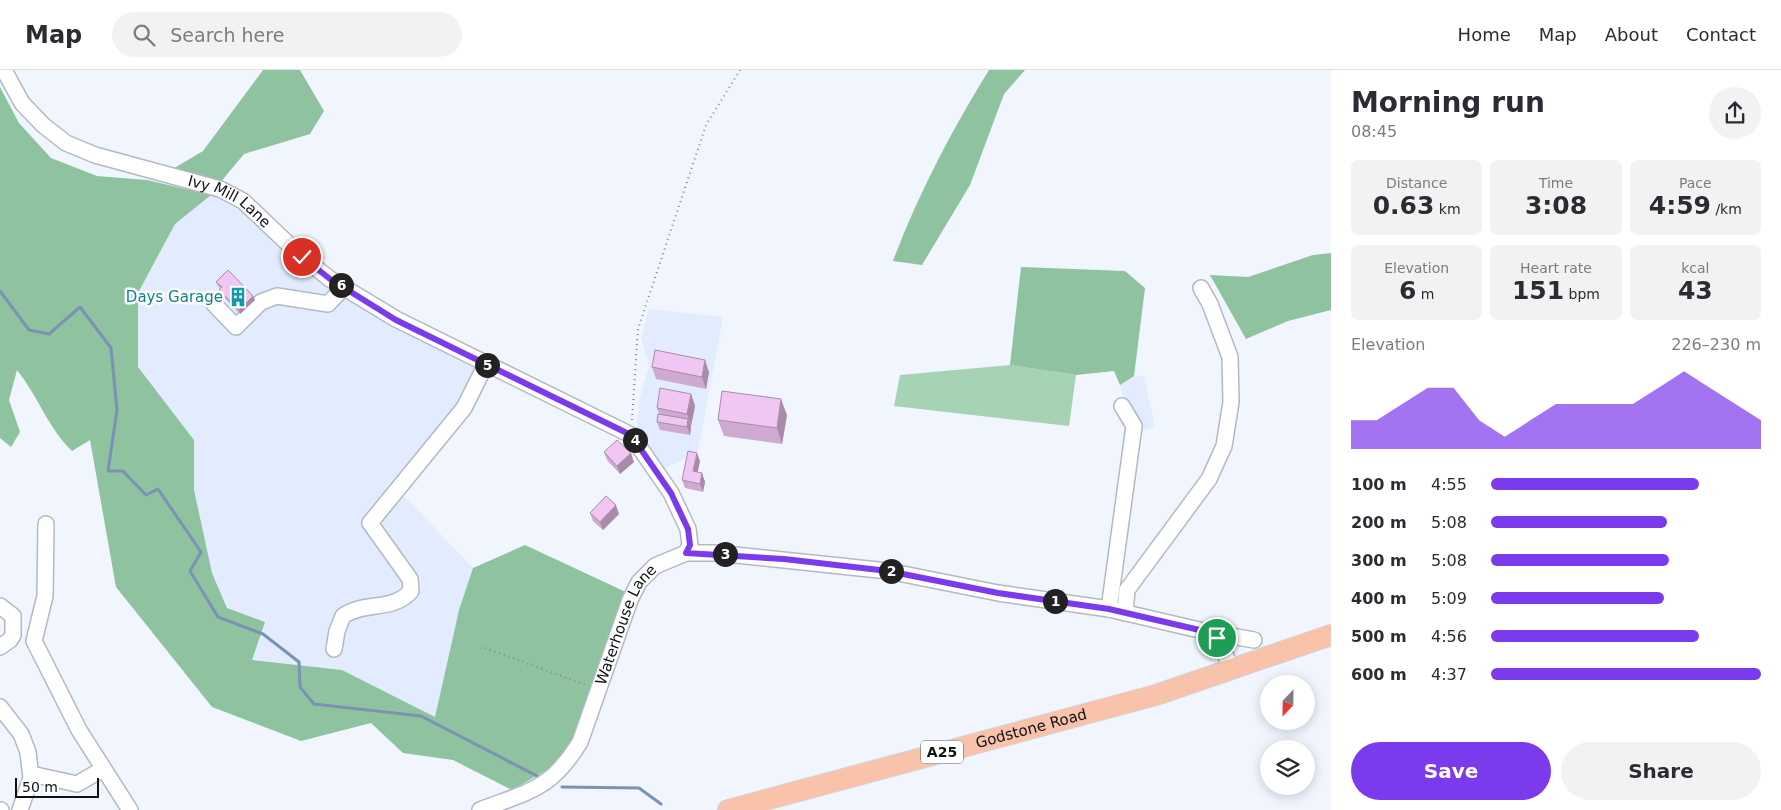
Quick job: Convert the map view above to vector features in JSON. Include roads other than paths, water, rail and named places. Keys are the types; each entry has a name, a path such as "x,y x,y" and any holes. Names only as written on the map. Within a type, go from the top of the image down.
{"main road":[{"name":"Godstone Road","path":"728,810 1156,695 1331,635"}],"street":[{"name":"Ivy Mill Lane","path":"4,70 22,103 43,125 66,143 95,155 220,189 243,201 302,257 344,287 396,320 631,435 671,493 688,529 690,545 686,553"},
{"path":"213,303 236,327 261,302 277,296 328,304 344,287"},
{"path":"1125,613 1127,590 1209,480 1224,446 1232,402 1230,357 1210,304 1201,288"},
{"path":"334,649 337,631 343,616 356,610 389,605 412,591 410,579 370,523 464,408 486,364"},
{"path":"1109,609 1134,426 1122,406"},
{"path":"46,524 44,596 34,641 79,730 130,810"},
{"name":"Waterhouse Lane","path":"480,810 538,788 554,778 568,762 580,742 630,600 639,582 655,566 686,553 784,559 888,571 998,593 1109,609 1208,632 1254,640"},
{"path":"0,606 13,616 14,623 10,640 0,647"},
{"path":"1208,632 1217,638 1232,669"},
{"path":"0,706 21,734 28,752 31,774 20,810"},
{"path":"31,774 77,784 96,773"}],"waterway":[{"path":"0,291 29,330 49,334 80,307 111,348 117,410 108,471 123,471 146,495 158,489 201,552 190,571 218,617 263,634 299,662 300,687 314,704 421,716 539,777"},
{"path":"562,787 639,788 661,804"}],"place":[{"name":"Days Garage","path":"238,297"}]}
